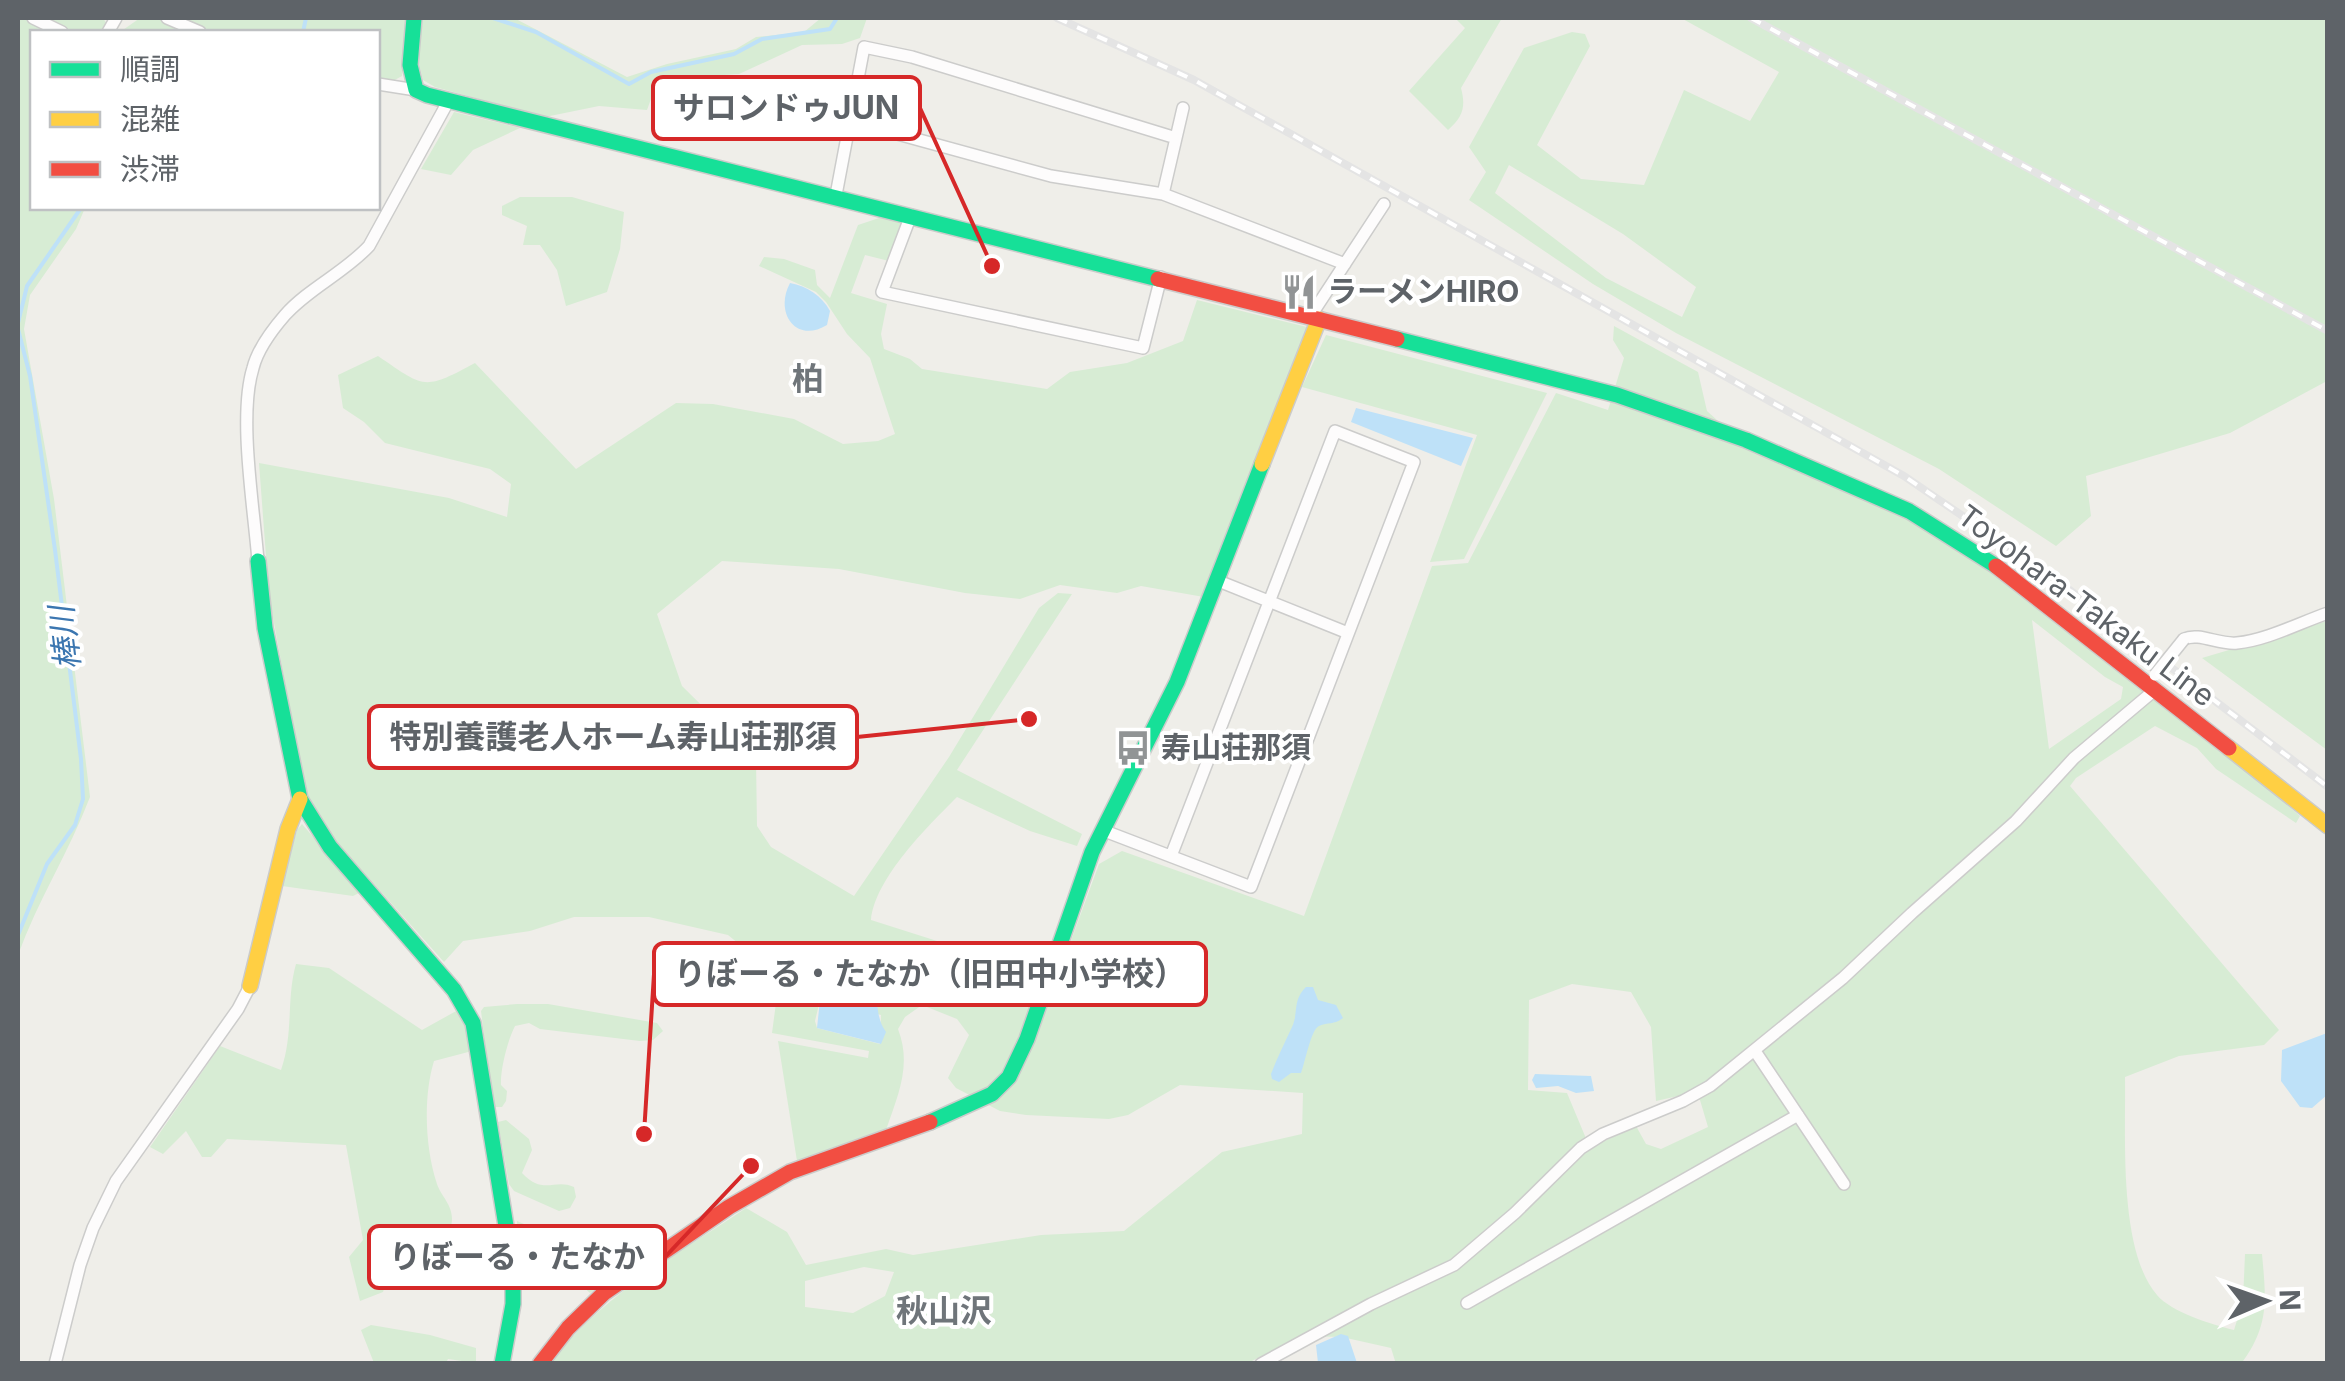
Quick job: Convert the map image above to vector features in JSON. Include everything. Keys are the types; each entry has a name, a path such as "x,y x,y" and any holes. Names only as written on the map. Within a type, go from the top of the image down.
{"street":[{"path":"33,18 58,30"},
{"path":"167,18 195,30"},
{"path":"380,84 416,90 410,65 414,18"},
{"path":"836,195 864,47 912,57 1176,138"},
{"name":"Toyohara-Takaku Line","path":"416,90 1617,395 1746,440 1909,511 1992,564 2153,683 2328,826"},
{"path":"449,100 369,246 352,264 287,312 262,346 248,389 247,424 265,628 300,799 330,847 454,990 473,1023 513,1269 513,1304 502,1364"},
{"path":"1162,194 1184,108"},
{"path":"850,121 1051,176 1162,194 1344,264"},
{"path":"540,1364 568,1328 604,1293 759,1190 816,1162 960,1111 1000,1088 1009,1077 1027,1039 1102,830 1172,693 1315,318 1344,264 1384,204"},
{"path":"912,215 882,292 1143,348 1161,277"},
{"path":"1102,830 1252,887 1414,462 1335,432 1171,856"},
{"path":"1216,580 1348,633"},
{"path":"1261,1364 1454,1265 1581,1148 1603,1134 1699,1093 1755,1051 1843,978 2016,822 2074,758 2153,683 2184,639 2195,636 2219,643 2239,643 2328,613"},
{"path":"55,1364 80,1265 116,1181 238,1009 250,986 288,829 300,799"},
{"path":"1755,1051 1844,1184"},
{"path":"1466,1303 1798,1115"}],"green space":[{"path":"18,18 103,18 111,30 30,30 30,210 84,210 76,229 30,295 24,329 54,499 90,797 18,955"},
{"path":"140,18 408,18 402,76 391,82 380,79 380,30 123,30"},
{"path":"423,18 514,18 627,77 736,49 756,37 804,32 821,18 867,18 860,38 842,44 802,45 739,74 680,78 656,85 647,110 599,106 545,117 435,87 423,80 418,60"},
{"path":"1455,18 1502,18 1461,88 1462,111 1448,130 1409,91 1465,28"},
{"path":"1681,18 2327,18 2327,381 2230,433 2086,476 2091,516 2056,546 1939,469 1676,333 1593,284 1469,200 1486,172 1469,147 1524,48 1572,32 1585,34 1590,46 1537,145 1581,179 1644,185 1684,90 1750,121 1779,72","holes":["1509,165 1623,234 1696,287 1682,317 1606,278 1495,193"]},
{"path":"454,112 520,128 473,150 451,175 421,169"},
{"path":"520,197 572,197 624,212 620,249 607,292 566,306 557,270 540,245 523,245 527,226 502,215 502,206"},
{"path":"885,216 904,220 889,261 865,255 851,293 887,304 881,334 884,349 910,359 922,369 1047,389 1070,372 1127,363 1183,341 1197,300 1307,327 1204,597 1141,586 1117,593 1060,585 1020,599 965,593 839,569 722,561 657,614 682,686 756,759 757,826 771,847 854,896 949,757 1039,608 1058,593 1072,594 957,770 1082,834 1077,846 1030,831 957,797 892,870 871,920 1057,979 1099,864 1122,851 1304,916 1432,566 1468,563 1556,393 1608,410 1624,358 1613,340 1614,326 1698,372 1707,411 1750,450 1905,517 1988,568 2236,760 2300,816 2296,823 2216,769 2197,748 2155,726 2076,778 2070,786 2279,1030 2264,1045 2179,1056 2125,1077 2130,1222 2144,1275 2157,1295 2182,1312 2234,1330 2243,1301 2245,1254 2262,1254 2264,1311 2257,1337 2241,1364 1396,1364 1391,1348 1342,1337 1301,1336 1246,1364 550,1363 616,1297 746,1208 787,1232 806,1265 886,1249 913,1255 1041,1235 1124,1231 1222,1152 1302,1134 1303,1093 1180,1085 1128,1115 1109,1119 1000,1111 956,1088 948,1078 969,1035 957,1019 922,1005 905,1017 898,1029 904,1068 886,1130 797,1161 778,1041 868,1058 869,1051 772,1033 776,1003 761,962 728,935 649,917 574,917 530,931 463,941 444,962 332,837 305,791 269,596 259,463 449,498 507,517 511,484 490,469 385,443 343,408 338,375 378,356 406,375 425,382 445,378 475,363 576,469 676,403 713,404 794,419 843,444 878,441 895,434 870,358 816,292 759,266 764,257 784,259 815,270 817,285 830,298 858,225","holes":["2032,620 2123,687 2121,699 2049,749","1572,984 1631,992 1651,1027 1656,1101 1678,1096 1700,1100 1708,1127 1661,1149 1646,1144 1636,1126 1590,1148 1567,1093 1528,1090 1529,1000","820,1000 881,1015 880,1044 817,1028","864,1267 894,1272 885,1296 853,1313 805,1307 805,1281"]},
{"path":"1326,335 1547,393 1464,559 1430,562 1477,435 1302,387"},
{"path":"2327,621 2327,750 2202,658"},
{"path":"302,824 361,892 353,896 282,886"},
{"path":"296,964 329,968 422,1030 458,1010 468,1022 472,1051 434,1061 428,1090 430,1155 437,1184 452,1214 450,1230 430,1259 395,1255 383,1292 360,1301 349,1257 363,1240 346,1145 227,1139 211,1157 202,1157 186,1131 163,1154 150,1147 220,1046 281,1070"},
{"path":"548,1004 657,1023 663,1031 653,1040 640,1041 540,1029 529,1023 515,1026 502,1071 506,1101 502,1107 493,1107 481,1011 484,1007"},
{"path":"506,1120 529,1139 532,1150 522,1173 537,1184 574,1187 576,1197 570,1208 559,1211 514,1191 509,1184 498,1122"},
{"path":"517,1221 623,1267 590,1293 564,1269 554,1272 542,1258 518,1256"},
{"path":"371,1325 476,1348 476,1363 448,1359 446,1363 374,1363 361,1330"}],"water":[{"path":"790,283 808,289 823,301 830,311 827,325 806,331 791,322 785,305"},
{"path":"1356,408 1473,438 1461,466 1351,422"},
{"path":"842,987 873,996 886,1032 881,1044 817,1028 820,1000 826,989"},
{"path":"1306,987 1313,987 1318,1000 1336,1005 1343,1018 1316,1028 1301,1073 1291,1073 1279,1082 1271,1074"},
{"path":"2327,1033 2327,1095 2312,1108 2300,1107 2281,1081 2282,1050"},
{"path":"1535,1074 1591,1076 1594,1091 1576,1093 1558,1086 1536,1088 1532,1080"},
{"path":"1341,1334 1348,1336 1357,1363 1318,1363 1316,1345"}],"waterway":[{"name":"棒川","path":"303,30 306,18"},
{"name":"棒川","path":"493,18 536,32 629,84 651,72 734,54 762,39 830,29 837,18"},
{"name":"棒川","path":"18,323 27,286 80,210"},
{"name":"棒川","path":"18,329 30,376 55,550 83,799 75,825 47,864 18,935"}],"railway":[{"path":"1057,18 1194,80 1904,476 2055,579 2328,787"},
{"path":"1751,18 2328,331"}],"traffic: fast":[{"path":"414,18 410,65 416,90 427,95 1158,279"},
{"path":"1397,339 1617,395 1746,440 1909,511 1996,566"},
{"path":"930,1122 992,1094 1009,1077 1027,1039 1092,852 1177,682 1262,464"},
{"path":"258,561 265,628 300,799 330,847 454,990 473,1023 513,1269 513,1304 502,1364"}],"traffic: slow":[{"path":"1262,464 1319,319"},
{"path":"2229,748 2328,826"},
{"path":"250,986 288,829 300,799"}],"traffic: jam":[{"path":"1158,279 1397,339"},
{"path":"1996,566 2229,748"},
{"path":"540,1364 568,1328 604,1293 729,1207 790,1172 930,1122"}],"place":[{"name":"サロンドゥJUN","path":"992,266"},
{"name":"ラーメンHIRO","path":"1299,292"},
{"name":"特別養護老人ホーム寿山荘那須","path":"1029,719"},
{"name":"寿山荘那須","path":"1133,748"},
{"name":"りぼーる・たなか（旧田中小学校）","path":"644,1134"},
{"name":"りぼーる・たなか","path":"751,1166"}],"district":[{"name":"柏","path":"808,379"},
{"name":"秋山沢","path":"944,1311"}]}
